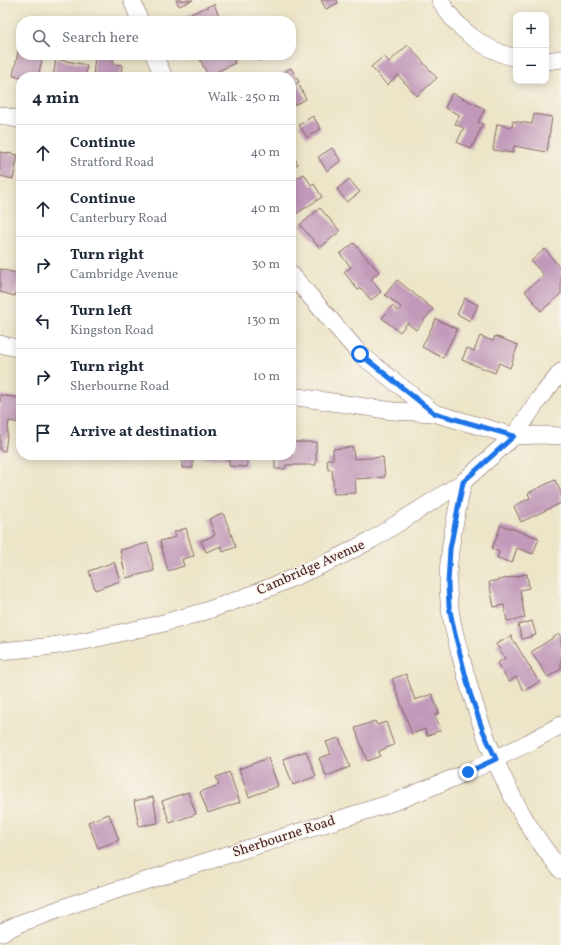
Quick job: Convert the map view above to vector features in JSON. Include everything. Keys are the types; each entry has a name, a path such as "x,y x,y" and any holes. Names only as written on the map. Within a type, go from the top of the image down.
{"street":[{"path":"132,0 138,16"},
{"path":"440,0 454,21 475,39 491,49 513,57"},
{"path":"549,61 561,59"},
{"path":"156,60 162,72"},
{"path":"0,115 16,119"},
{"path":"296,280 360,354 434,413"},
{"path":"0,344 16,349"},
{"name":"Cambridge Avenue","path":"0,652 45,647 122,633 203,612 240,599 335,559 373,539 463,482 514,436 561,372"},
{"path":"296,397 393,411 434,413 514,436 561,436"},
{"path":"463,482 450,549 448,584 449,606 454,630 470,693 483,731 509,789 547,854 561,870"},
{"name":"Sherbourne Road","path":"0,932 82,901 397,801 468,772 561,725"}],"building":[{"path":"176,0 193,0 179,6"},
{"path":"321,0 337,0 338,3 326,9"},
{"path":"214,4 219,16 186,16"},
{"path":"408,45 437,78 417,96 398,75 387,85 371,67 384,56 389,62"},
{"path":"16,60 42,60 39,72 16,72 16,76 13,76"},
{"path":"56,60 87,65 86,72 54,72"},
{"path":"95,60 113,60 113,64 122,65 121,72 93,72"},
{"path":"200,60 234,60 235,63 216,72 206,72"},
{"path":"291,68 293,72 283,72"},
{"path":"296,77 299,82 296,84"},
{"path":"299,85 306,99 296,104 296,86"},
{"path":"452,93 485,109 478,122 483,124 471,149 457,142 464,128 455,124 460,115 445,108"},
{"path":"534,114 552,117 547,152 514,146 513,153 493,150 497,124 512,127 513,121 532,124"},
{"path":"313,116 321,129 307,137 299,125"},
{"path":"332,148 341,161 327,171 318,157"},
{"path":"0,152 16,155 16,165 13,179 0,176"},
{"path":"304,174 312,186 314,184 322,197 296,214 296,179"},
{"path":"349,179 360,192 347,202 337,189"},
{"path":"320,208 340,231 320,248 300,225"},
{"path":"354,243 379,272 371,279 381,292 371,300 361,288 358,290 344,272 351,267 340,254"},
{"path":"545,249 561,269 561,294 541,311 525,291 544,275 531,261"},
{"path":"0,269 16,273 15,296 0,292"},
{"path":"397,280 433,309 416,330 407,323 400,332 382,318 392,306 398,311 401,307 385,295"},
{"path":"465,298 478,305 470,321 457,314"},
{"path":"436,319 457,329 443,358 422,347"},
{"path":"480,336 493,341 495,336 518,345 510,368 499,363 495,373 462,360 467,348 474,351"},
{"path":"0,395 16,397 16,422 9,421 5,451 0,450"},
{"path":"296,442 316,442 316,465 286,465 285,469 275,469 275,460 296,460"},
{"path":"353,447 354,459 383,457 385,477 355,479 356,493 334,494 332,469 328,470 327,459 333,459 333,449"},
{"path":"182,460 193,460 193,468 182,468"},
{"path":"229,460 247,460 247,467 229,466"},
{"path":"555,480 561,492 561,503 521,522 514,506 530,498 528,493"},
{"path":"223,513 236,547 223,552 221,546 206,552 201,541 215,535 209,519"},
{"path":"501,525 539,538 533,554 517,548 512,563 497,558 499,552 492,549"},
{"path":"186,528 194,556 182,559 184,566 168,571 160,541 176,537 174,532"},
{"path":"148,543 154,571 126,578 120,550"},
{"path":"114,562 120,581 95,590 89,571"},
{"path":"527,574 529,588 520,590 525,618 507,621 504,605 494,607 489,582"},
{"path":"532,621 536,635 522,639 518,625"},
{"path":"559,634 561,637 561,669 548,677 531,652"},
{"path":"511,636 539,682 524,691 516,677 509,682 497,663 505,658 496,644"},
{"path":"406,674 415,700 432,694 439,713 435,715 441,730 427,736 425,729 412,734 392,679"},
{"path":"375,721 377,725 386,722 394,745 379,751 380,756 367,761 355,728"},
{"path":"339,738 350,767 326,776 319,758 331,754 326,742"},
{"path":"306,751 316,776 293,785 283,759"},
{"path":"268,758 278,786 249,797 239,769"},
{"path":"229,772 240,802 208,813 200,792 219,785 216,777"},
{"path":"188,792 196,814 170,823 162,801"},
{"path":"153,797 158,823 139,826 134,801"},
{"path":"109,814 119,840 98,848 88,822"}],"route":[{"path":"360,354 434,413 514,436 463,482 450,549 448,584 449,606 454,630 470,693 483,731 496,759 468,772"}]}
